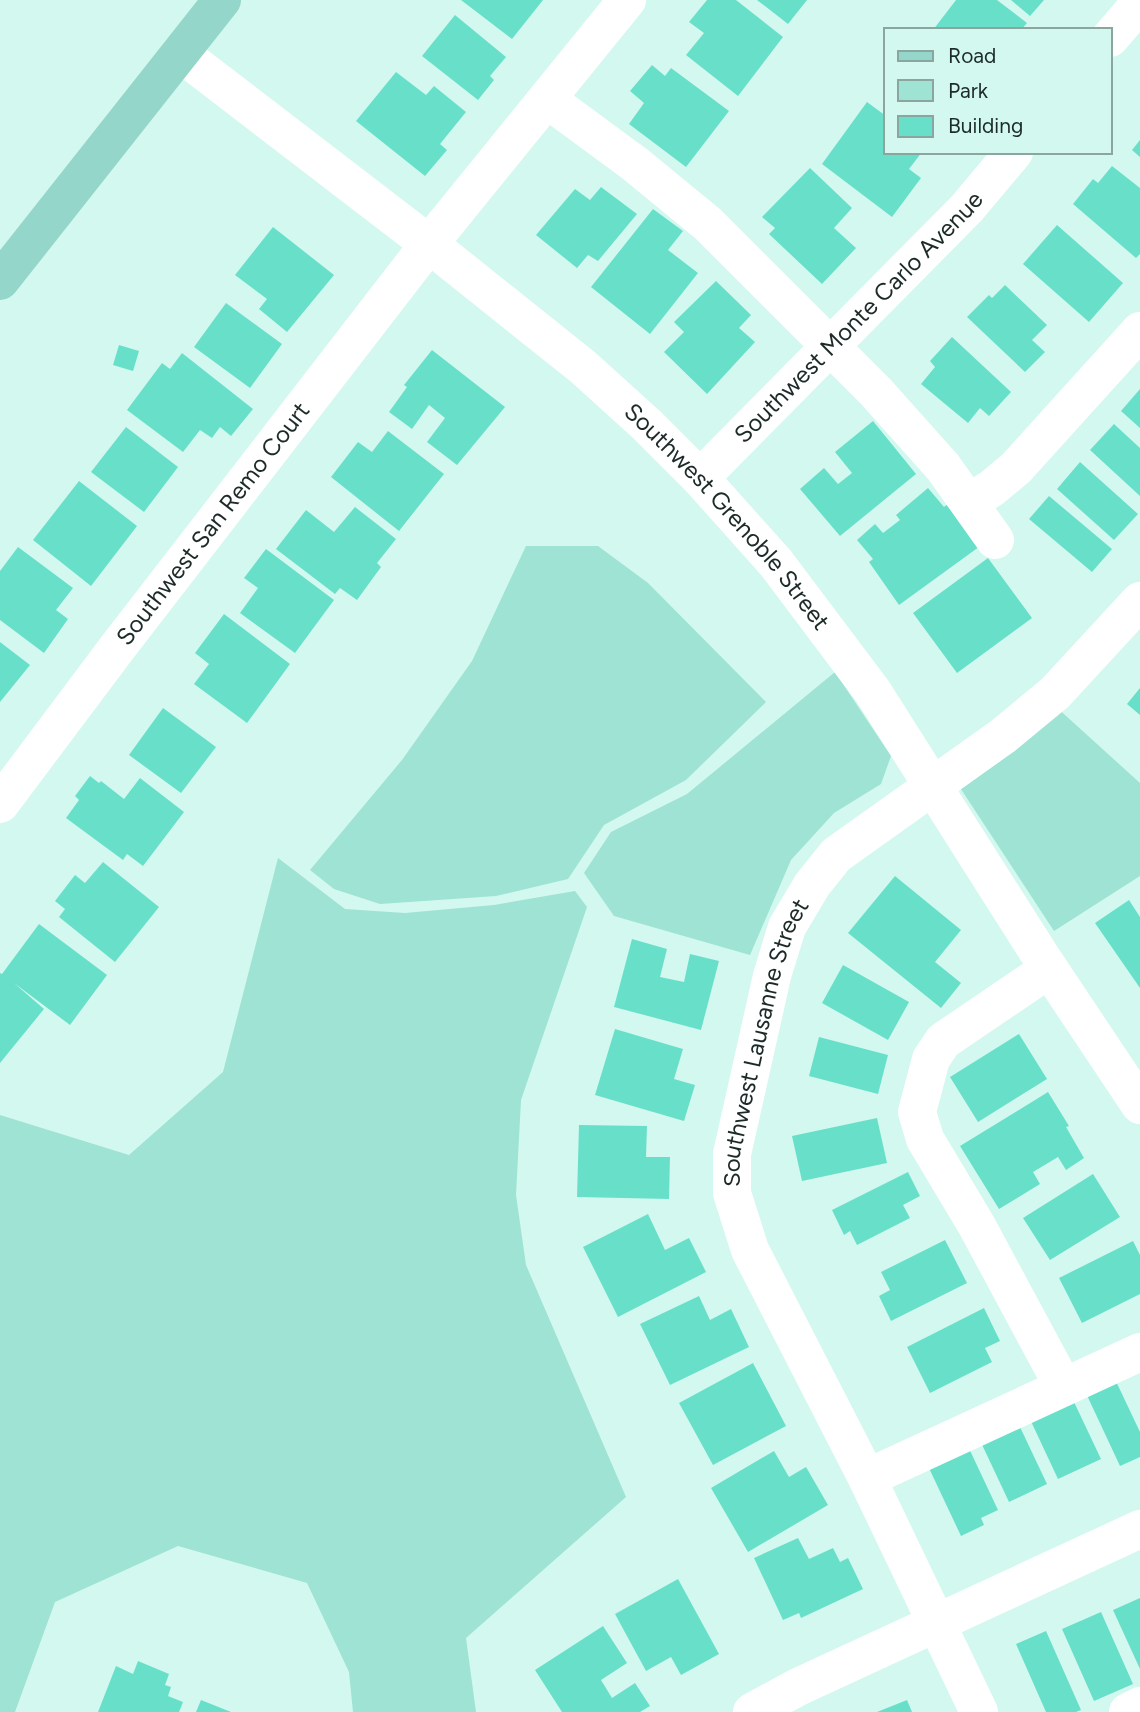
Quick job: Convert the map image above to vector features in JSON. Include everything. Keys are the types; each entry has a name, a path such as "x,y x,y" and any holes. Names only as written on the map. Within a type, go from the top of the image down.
{"main road":[{"path":"0,281 222,0"}],"street":[{"name":"Southwest San Remo Court","path":"0,804 429,244 627,0"},
{"path":"1112,35 1138,1"},
{"name":"Southwest Grenoble Street","path":"180,53 429,244 583,368 647,425 700,478 776,563 873,692 1049,969 1127,1058 1140,1105"},
{"path":"548,100 635,164 708,224 832,346 943,467 995,540"},
{"name":"Southwest Monte Carlo Avenue","path":"700,478 967,208 1012,154"},
{"path":"970,502 992,488 1016,467 1140,331"},
{"name":"Southwest Lausanne Street","path":"979,1712 867,1478 750,1250 732,1193 732,1154 772,976 787,927 812,885 836,855 1003,736 1055,693 1140,601"},
{"path":"1049,969 943,1041 931,1059 917,1112 925,1139 977,1226 1063,1386"},
{"path":"867,1478 1140,1352"},
{"path":"752,1712 798,1687 1140,1529"},
{"path":"1128,1712 1140,1706"}],"green space":[{"path":"526,546 598,546 648,583 766,702 686,780 604,825 568,879 496,896 380,904 334,889 310,870 402,760 472,661"},
{"path":"835,672 891,756 881,784 834,813 791,860 750,955 614,916 584,873 611,832 687,794"},
{"path":"1054,705 1140,783 1140,876 1054,931 955,780"},
{"path":"278,858 345,909 405,913 494,905 575,891 587,907 521,1100 516,1195 526,1265 626,1497 466,1638 476,1712 353,1712 349,1672 307,1583 178,1546 55,1602 15,1712 0,1712 0,1115 129,1155 223,1072"}],"building":[{"path":"461,0 543,0 512,39"},
{"path":"707,0 736,0 783,37 738,96 686,55 704,33 689,22"},
{"path":"757,0 807,0 788,24"},
{"path":"956,0 997,0 1027,23 1023,28 935,28"},
{"path":"1011,0 1044,0 1030,16"},
{"path":"455,15 506,57 490,76 494,80 478,100 422,56"},
{"path":"652,65 665,76 671,68 729,111 686,167 629,124 644,103 630,91"},
{"path":"396,72 426,95 434,86 466,112 440,144 447,150 425,176 356,121"},
{"path":"867,102 884,115 884,154 920,154 909,169 921,178 892,217 822,164"},
{"path":"1140,140 1140,157 1132,150"},
{"path":"1112,166 1140,188 1140,254 1136,258 1073,204 1093,179 1098,183"},
{"path":"810,168 852,208 834,228 856,248 822,284 769,234 775,228 762,217"},
{"path":"601,187 637,214 598,261 588,255 577,268 536,235 575,189 590,200"},
{"path":"653,209 683,231 668,250 698,273 650,334 591,287"},
{"path":"1057,225 1123,283 1089,322 1023,264"},
{"path":"273,227 334,275 287,332 259,309 267,299 235,275"},
{"path":"716,281 751,315 739,328 755,342 707,394 664,352 684,332 674,322"},
{"path":"1005,285 1047,325 1032,340 1045,352 1025,372 967,317 989,295 992,298"},
{"path":"226,303 282,344 250,388 194,347"},
{"path":"952,337 1011,392 989,416 980,408 968,423 921,384 935,367 930,361"},
{"path":"119,345 139,351 133,371 113,365"},
{"path":"432,350 505,407 457,465 427,442 445,418 429,405 412,429 389,412 407,387 404,385"},
{"path":"182,353 253,409 231,436 220,427 212,438 200,430 183,452 127,410 162,363 170,369"},
{"path":"1140,389 1140,428 1121,411"},
{"path":"873,421 916,474 840,536 800,489 824,468 838,484 852,473 835,452"},
{"path":"1114,424 1140,448 1140,496 1090,450"},
{"path":"126,427 178,467 144,512 91,472"},
{"path":"388,431 444,474 399,531 331,477 358,442 372,452"},
{"path":"1080,462 1138,514 1114,540 1057,489"},
{"path":"79,481 137,526 91,586 33,540"},
{"path":"928,488 944,507 952,501 983,544 899,605 869,562 873,559 857,540 875,524 883,533 900,520 896,515"},
{"path":"1049,496 1112,549 1092,572 1029,519"},
{"path":"355,507 396,539 377,563 381,567 357,600 340,588 335,594 276,549 306,510 334,532"},
{"path":"18,547 73,588 56,610 68,619 44,653 0,620 0,571"},
{"path":"266,549 334,600 295,653 240,613 258,588 244,578"},
{"path":"988,558 1032,618 957,673 913,613"},
{"path":"224,614 290,664 247,723 194,684 209,664 195,653"},
{"path":"0,642 30,665 0,702"},
{"path":"1140,688 1140,715 1127,704"},
{"path":"163,708 216,747 181,793 129,755"},
{"path":"90,776 124,799 140,778 184,812 143,866 127,854 123,860 66,818 79,800 75,796"},
{"path":"103,862 159,907 115,962 59,917 65,909 55,901 75,875 85,883"},
{"path":"895,876 961,930 935,962 961,983 941,1008 848,933"},
{"path":"1129,900 1140,917 1140,988 1095,923"},
{"path":"39,924 107,975 70,1025 14,983 44,1009 0,1063 0,973 2,974"},
{"path":"632,939 667,949 660,977 684,982 690,954 719,961 701,1030 614,1007"},
{"path":"843,965 909,1002 888,1040 822,1003"},
{"path":"615,1029 683,1049 674,1079 695,1085 684,1121 595,1095"},
{"path":"1019,1034 1047,1079 978,1122 950,1077"},
{"path":"819,1037 888,1055 878,1094 809,1076"},
{"path":"1048,1092 1069,1126 1066,1127 1084,1158 1066,1170 1058,1157 1033,1172 1040,1184 999,1209 960,1146"},
{"path":"877,1118 887,1163 802,1181 792,1136"},
{"path":"579,1125 647,1126 646,1157 670,1157 669,1199 577,1197"},
{"path":"908,1172 920,1196 903,1205 910,1218 857,1245 850,1231 844,1235 832,1210"},
{"path":"1093,1174 1120,1217 1050,1260 1023,1218"},
{"path":"648,1214 665,1250 689,1238 706,1272 618,1317 583,1247"},
{"path":"945,1240 967,1283 891,1321 879,1296 890,1290 881,1272"},
{"path":"1133,1241 1140,1255 1140,1294 1082,1323 1059,1278"},
{"path":"699,1296 710,1320 731,1309 749,1347 670,1385 640,1324"},
{"path":"984,1308 1000,1341 985,1348 992,1362 930,1393 907,1347"},
{"path":"753,1363 786,1426 713,1465 679,1403"},
{"path":"1113,1375 1140,1432 1140,1457 1120,1466 1084,1389"},
{"path":"1074,1402 1101,1459 1058,1479 1028,1415"},
{"path":"1020,1427 1047,1484 1009,1502 977,1434"},
{"path":"966,1442 998,1510 981,1518 984,1525 961,1536 928,1466"},
{"path":"774,1451 789,1477 806,1467 828,1505 748,1552 711,1488"},
{"path":"798,1538 809,1559 833,1548 840,1562 848,1558 863,1589 801,1618 799,1613 783,1620 754,1558"},
{"path":"678,1579 719,1654 681,1675 671,1657 646,1671 615,1614"},
{"path":"1140,1598 1140,1669 1113,1610"},
{"path":"1101,1612 1133,1684 1094,1701 1062,1629"},
{"path":"603,1626 627,1663 601,1680 612,1698 635,1683 650,1706 640,1712 562,1712 535,1670"},
{"path":"1046,1631 1081,1710 1046,1712 1016,1644"},
{"path":"138,1661 169,1674 165,1685 171,1687 168,1696 183,1702 179,1712 98,1712 116,1666 133,1674"},
{"path":"201,1700 231,1712 196,1712"},
{"path":"907,1700 912,1712 877,1712"}]}
